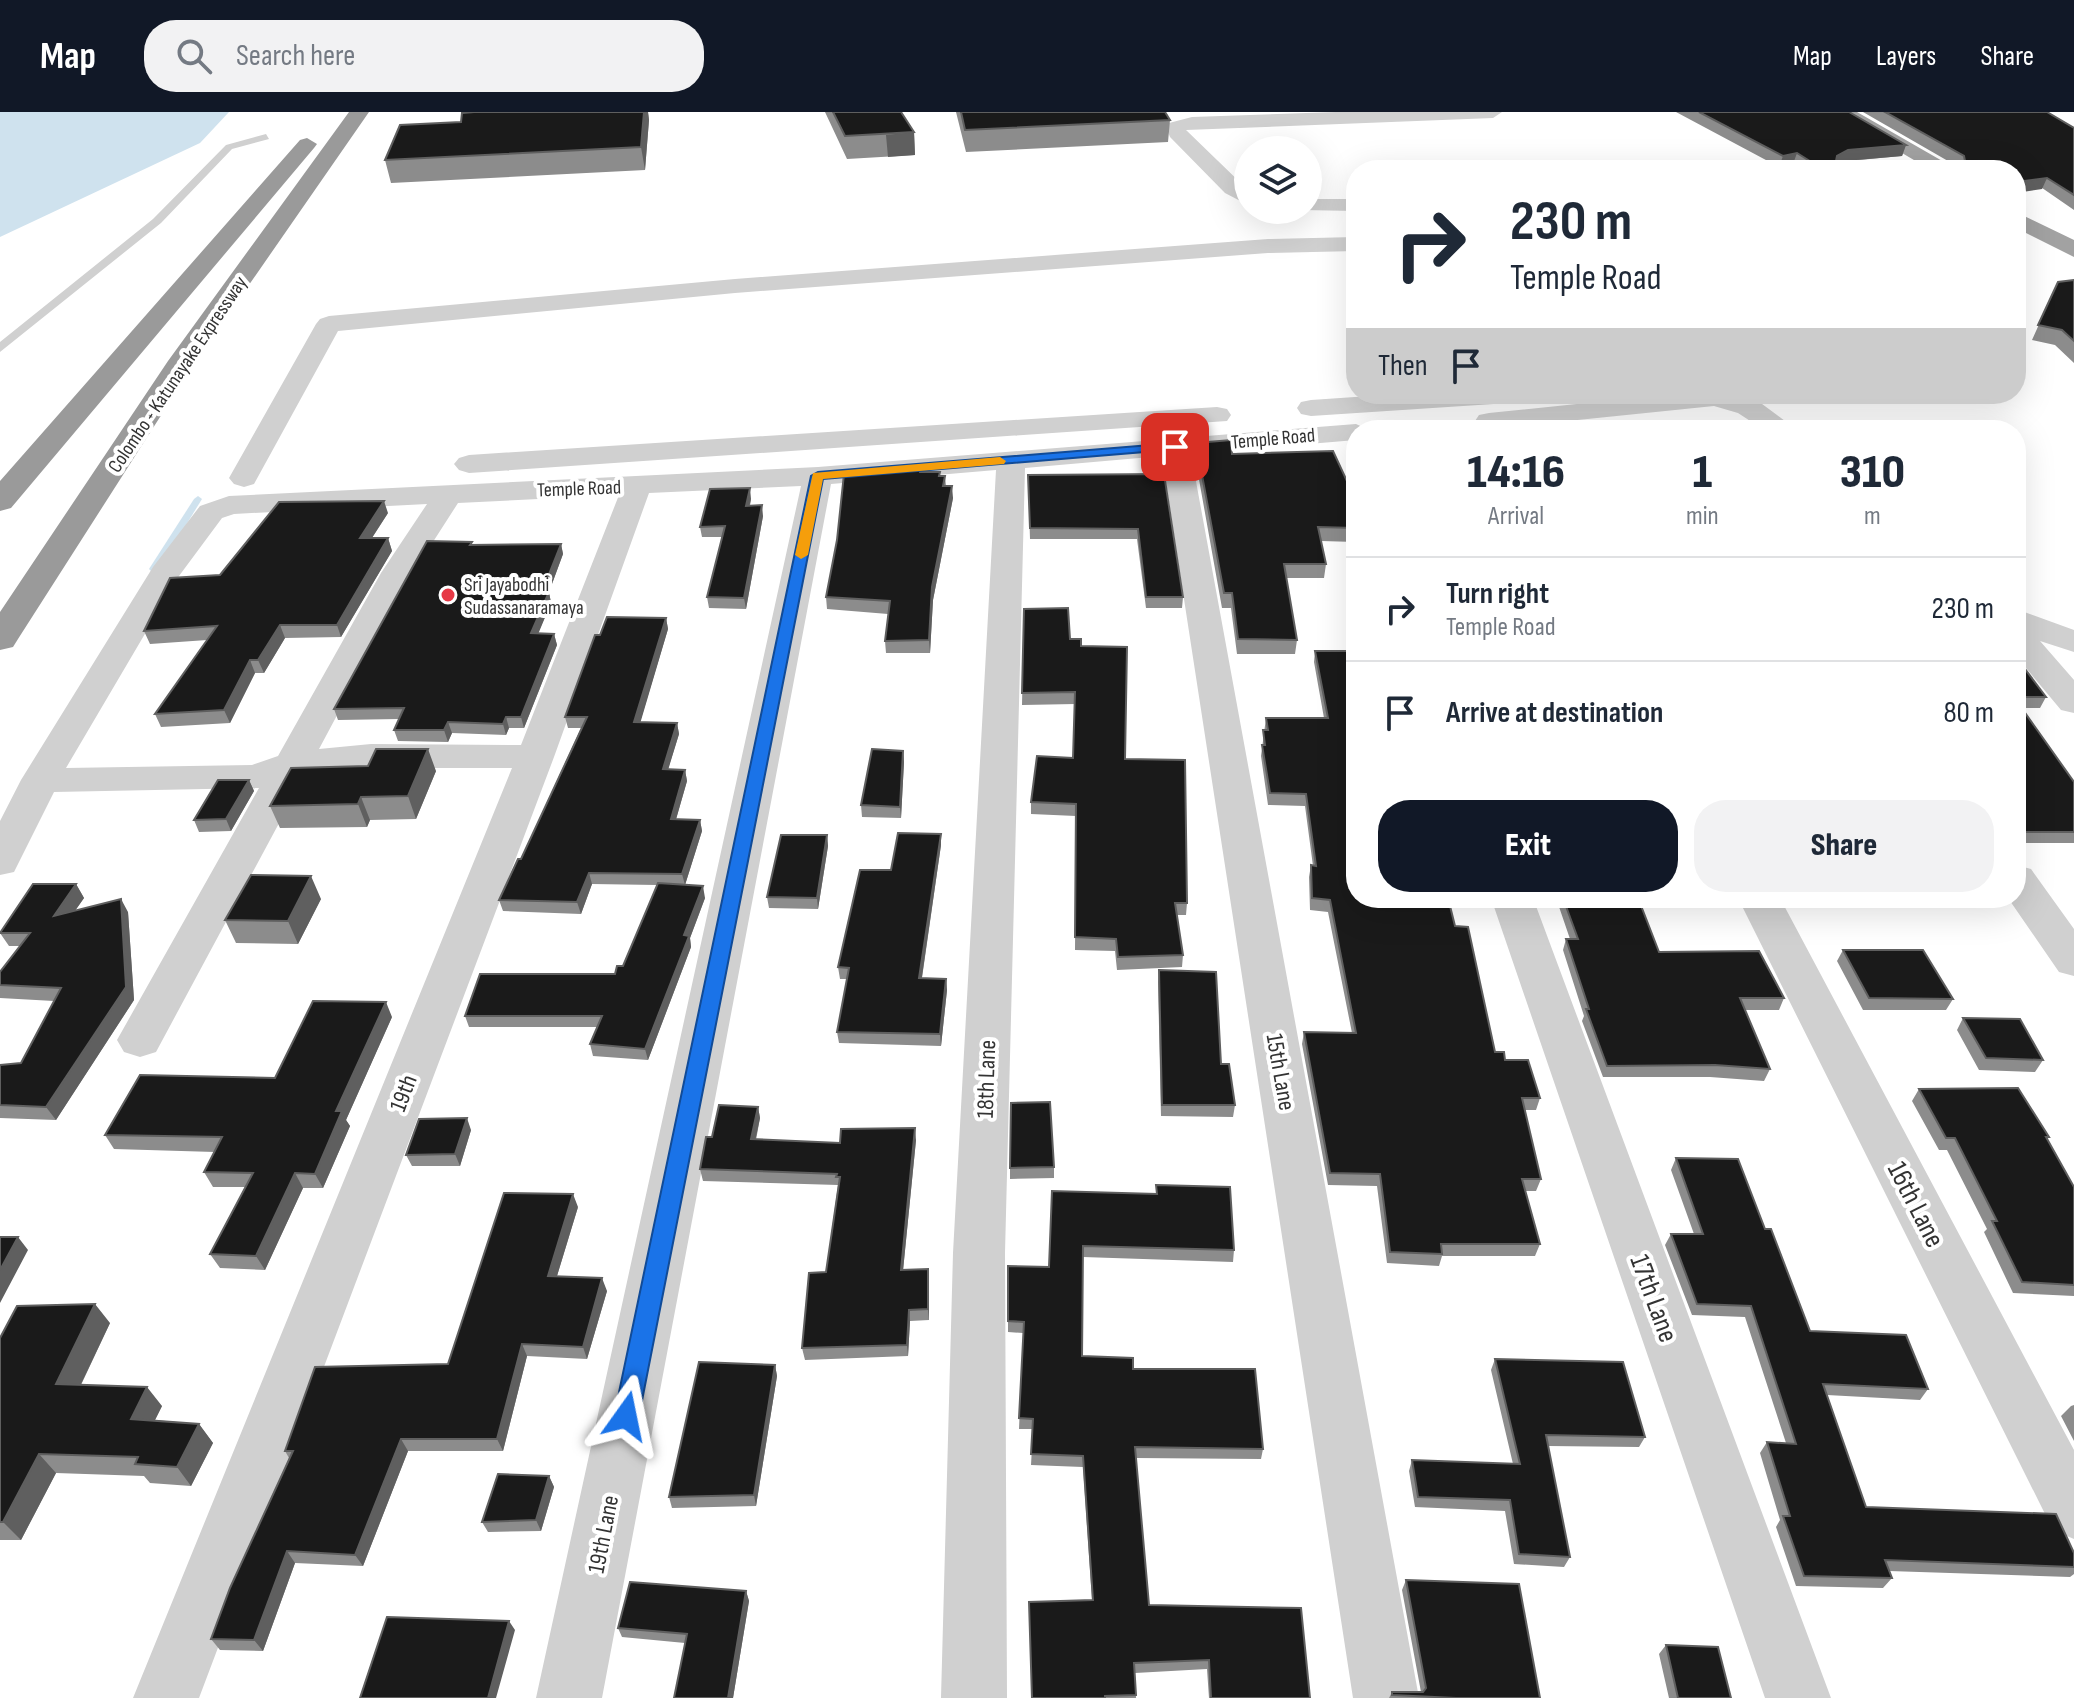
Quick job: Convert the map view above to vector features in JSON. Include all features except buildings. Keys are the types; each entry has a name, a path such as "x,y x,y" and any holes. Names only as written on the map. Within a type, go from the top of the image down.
{"highway":[{"name":"Colombo - Katunayake Expressway","path":"0,639 178,367 359,112"},
{"path":"1824,112 1910,160"},
{"path":"1842,112 1929,160"},
{"name":"Colombo - Katunayake Expressway","path":"0,501 320,125"},
{"path":"2026,212 2074,237"},
{"path":"2026,224 2074,250"}],"street":[{"path":"1234,190 1177,133 1176,127 1192,123 1493,112"},
{"path":"1322,205 1346,205"},
{"path":"323,473 244,478 329,324 735,286 1268,246 1346,244"},
{"name":"Temple Road","path":"1482,420 1639,404"},
{"name":"Temple Road","path":"1737,404 1748,407 1768,420"},
{"path":"1277,411 1521,414"},
{"path":"140,1040 397,573 442,479 1245,413"},
{"name":"Temple Road","path":"0,862 40,780 164,574 211,512 229,505 442,479 637,486 818,476 1175,447 1346,440"},
{"name":"15th Lane","path":"1175,447 1386,1698"},
{"name":"18th Lane","path":"974,1698 979,1253 1011,460"},
{"name":"19th Lane","path":"569,1698 818,476"},
{"name":"19th","path":"166,1698 535,757 637,486"},
{"path":"2026,623 2074,642"},
{"path":"2026,646 2074,702"},
{"path":"40,780 257,777 293,763 371,756 535,757"},
{"path":"2026,893 2074,961"},
{"name":"17th Lane","path":"1516,908 1798,1698"},
{"name":"16th Lane","path":"1764,908 2074,1510"}],"lane":[{"path":"0,348 6,335 157,221 229,147 266,137"}],"water":[{"path":"0,112 229,112 200,143 0,237"}],"waterway":[{"path":"154,569 198,499"}],"slow traffic":[{"path":"801,555 818,476 1000,461"}],"place":[{"name":"Sri Jayabodhi Sudassanaramaya","path":"448,595"}],"route":[{"path":"626,1416 818,476 1175,447"}]}
